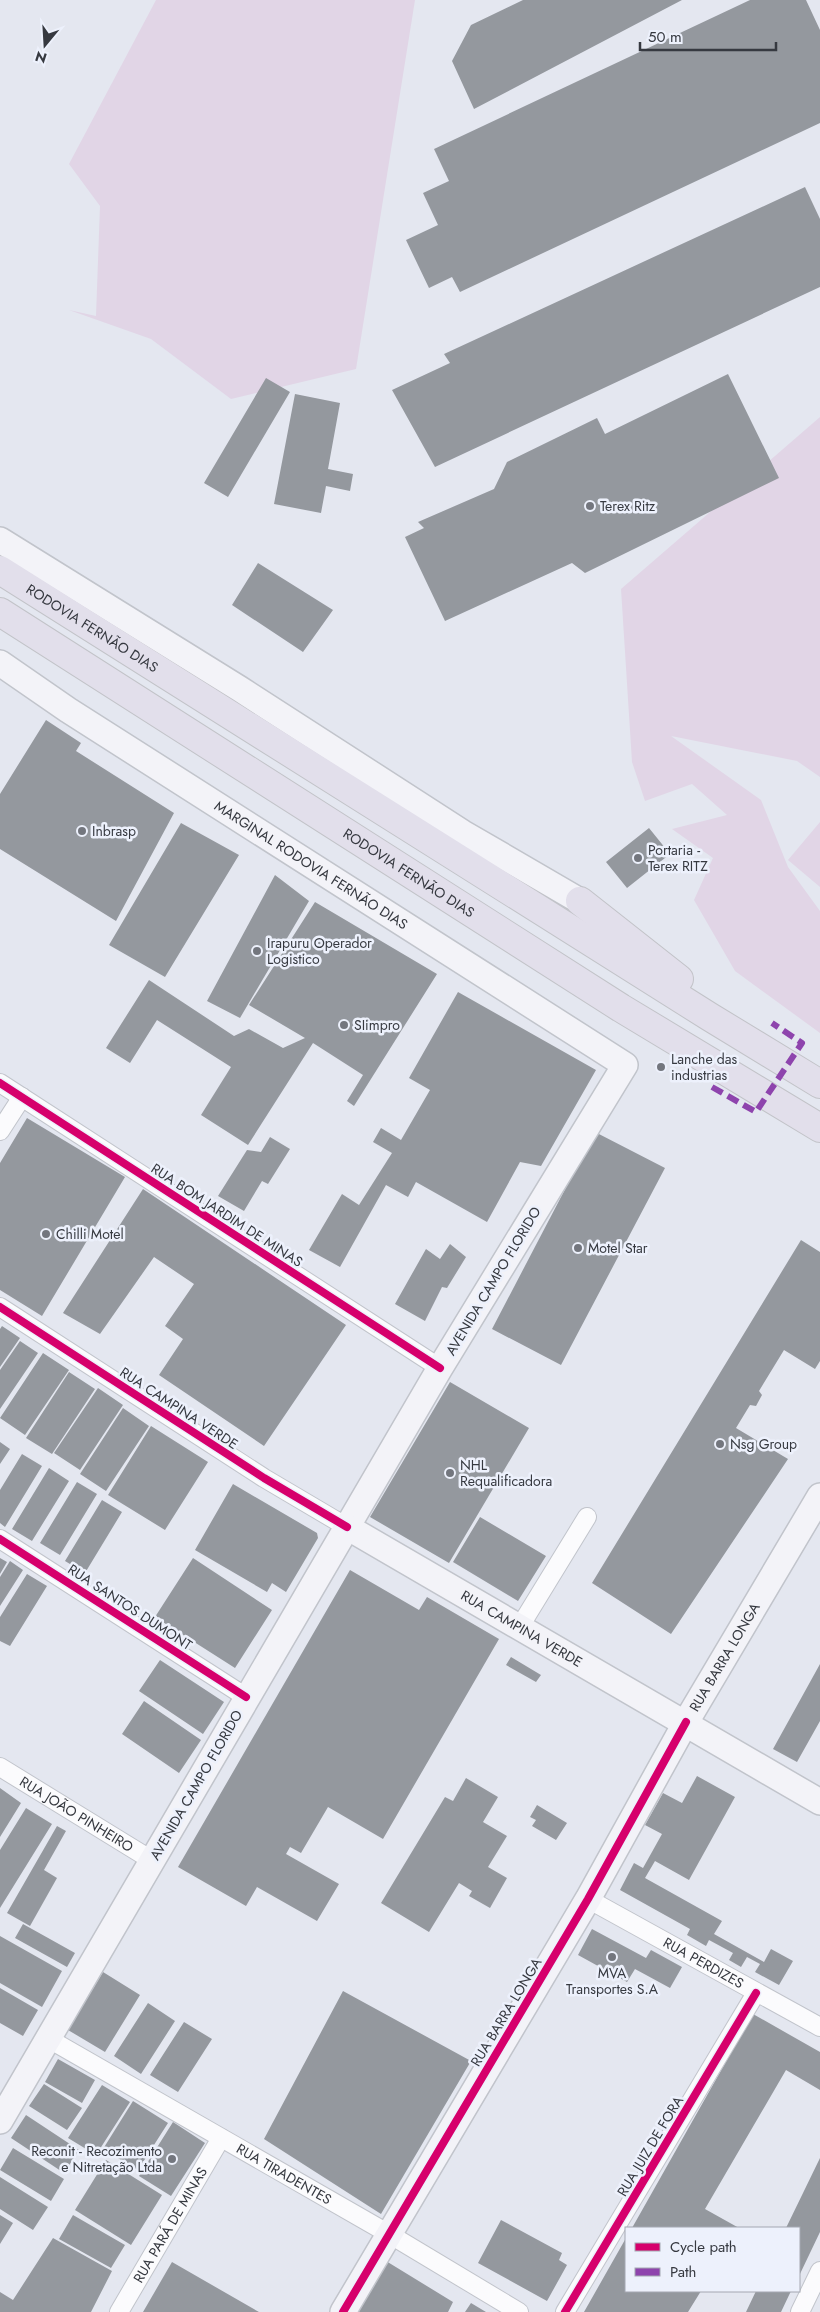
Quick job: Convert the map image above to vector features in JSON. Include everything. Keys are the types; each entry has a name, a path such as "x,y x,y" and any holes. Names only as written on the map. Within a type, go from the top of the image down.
{"highway":[{"name":"RODOVIA FERNÃO DIAS","path":"0,570 820,1084"},
{"name":"RODOVIA FERNÃO DIAS","path":"0,612 621,1008 820,1128"},
{"path":"580,901 678,978 710,1016"}],"main road":[{"name":"RODOVIA FERNÃO DIAS","path":"0,540 464,833 580,901"},
{"name":"MARGINAL RODOVIA FERNÃO DIAS","path":"0,664 68,710 625,1064"},
{"name":"AVENIDA CAMPO FLORIDO","path":"0,2121 153,1861 246,1697 440,1368 625,1064"},
{"name":"RUA BARRA LONGA","path":"342,2312 588,1899 686,1722 820,1496"},
{"name":"RUA CAMPINA VERDE","path":"347,1527 519,1628 686,1722 820,1802"}],"street":[{"name":"RUA BOM JARDIM DE MINAS","path":"0,1083 440,1368"},
{"path":"0,1131 22,1097"},
{"name":"RUA CAMPINA VERDE","path":"0,1307 264,1478 347,1527"},
{"path":"519,1628 587,1517"},
{"name":"RUA SANTOS DUMONT","path":"0,1539 246,1697"},
{"name":"RUA JOÃO PINHEIRO","path":"0,1767 153,1861"},
{"name":"RUA PERDIZES","path":"588,1899 820,2027"},
{"name":"RUA JUIZ DE FORA","path":"564,2312 756,1993"},
{"name":"RUA TIRADENTES","path":"48,2039 389,2234 519,2312"},
{"name":"RUA PARÁ DE MINAS","path":"119,2312 221,2138"},
{"path":"800,2312 820,2271"}],"shaded area":[{"path":"156,0 415,0 356,369 231,399 151,339 69,310 96,316 100,206 69,164"},
{"path":"820,417 820,777 797,761 671,736 761,800 788,867 820,911 820,1033 735,971 694,900 713,858 672,829 727,815 692,784 645,801 632,762 621,589"},
{"path":"820,822 820,887 788,860"}],"building":[{"path":"523,0 682,0 474,109 452,61 471,25"},
{"path":"750,0 806,0 820,30 820,123 460,292 452,277 429,288 406,240 438,225 423,193 449,181 434,149"},
{"path":"805,187 820,219 820,287 435,467 392,390 450,363 444,354"},
{"name":"Terex Ritz","path":"728,374 779,478 585,573 572,563 445,621 405,537 424,528 418,522 494,489 507,462 597,418 605,434"},
{"path":"266,378 290,392 228,497 204,483"},
{"path":"295,394 340,403 328,469 353,474 350,491 326,486 321,513 274,504"},
{"path":"258,563 333,610 303,652 232,605"},
{"name":"Inbrasp","path":"46,720 81,743 76,751 174,813 116,921 0,849 0,794"},
{"path":"181,823 239,855 165,977 109,945"},
{"name":"Portaria - Terex RITZ","path":"649,828 670,854 627,888 606,862"},
{"name":"Irapuru Operador Logistico","path":"275,875 309,901 240,1018 207,1001"},
{"name":"SIimpro","path":"315,902 437,974 354,1106 347,1101 363,1075 313,1043 248,1145 201,1115 231,1067 157,1020 130,1063 106,1048 149,980 234,1036 249,1029 283,1048 305,1038 249,1005"},
{"path":"458,992 596,1070 541,1166 520,1162 487,1222 416,1182 408,1197 386,1185 340,1267 309,1250 342,1194 359,1205 392,1153 373,1142 381,1128 401,1140 430,1090 409,1078"},
{"name":"Chilli Motel","path":"27,1118 125,1177 42,1316 0,1290 0,1163"},
{"name":"Motel Star","path":"595,1132 665,1168 561,1365 492,1329"},
{"path":"270,1137 290,1149 268,1184 262,1181 244,1211 218,1196 247,1150 261,1152"},
{"path":"143,1189 346,1325 264,1446 159,1375 183,1339 165,1326 194,1284 154,1257 100,1334 63,1313"},
{"name":"Nsg Group","path":"801,1240 820,1252 820,1361 815,1369 784,1350 759,1391 762,1395 756,1406 750,1405 736,1428 788,1459 671,1634 592,1583"},
{"path":"450,1244 466,1257 447,1288 442,1287 425,1321 395,1304 426,1249 440,1259"},
{"path":"2,1326 20,1338 0,1367 0,1329"},
{"path":"20,1341 38,1353 0,1409 0,1370"},
{"path":"43,1353 69,1370 25,1435 0,1418"},
{"path":"69,1372 95,1389 52,1454 26,1438"},
{"name":"NHL Requalificadora","path":"450,1382 529,1428 449,1563 370,1517"},
{"path":"98,1388 123,1405 80,1470 54,1453"},
{"path":"123,1408 149,1426 106,1491 80,1474"},
{"path":"151,1426 208,1462 165,1530 108,1495"},
{"path":"0,1442 10,1449 0,1464"},
{"path":"22,1454 42,1466 5,1527 0,1523 0,1490"},
{"path":"49,1468 69,1481 32,1541 12,1529"},
{"path":"77,1482 97,1494 60,1555 40,1543"},
{"path":"233,1484 317,1533 318,1538 286,1592 272,1583 267,1592 195,1550"},
{"path":"102,1500 122,1512 85,1573 65,1561"},
{"path":"480,1517 546,1556 518,1601 453,1562"},
{"path":"0,1558 7,1562 0,1574"},
{"path":"193,1558 272,1610 235,1668 155,1617"},
{"path":"10,1561 23,1570 0,1606 0,1577"},
{"path":"350,1570 419,1610 427,1597 499,1639 383,1839 328,1807 301,1853 290,1847 286,1854 339,1884 317,1921 257,1887 246,1906 178,1867"},
{"path":"27,1574 47,1586 10,1646 0,1641 0,1617"},
{"path":"511,1657 541,1675 536,1682 506,1665"},
{"path":"160,1660 224,1702 203,1734 139,1691"},
{"path":"820,1664 820,1721 797,1762 773,1749"},
{"path":"144,1701 201,1740 179,1773 122,1734"},
{"path":"697,1776 735,1797 689,1880 655,1861 645,1878 722,1921 714,1934 764,1962 771,1949 793,1961 779,1985 755,1972 760,1964 747,1957 741,1967 729,1960 733,1953 709,1940 706,1946 687,1935 690,1929 620,1890 634,1863 643,1868 662,1834 645,1825 663,1793 682,1803"},
{"path":"466,1778 498,1797 483,1822 507,1836 488,1867 507,1878 490,1908 469,1896 472,1891 459,1883 429,1932 381,1903 445,1797 453,1801"},
{"path":"0,1788 21,1803 0,1837"},
{"path":"537,1805 567,1823 556,1840 532,1826 536,1820 530,1817"},
{"path":"26,1808 52,1824 0,1908 0,1850"},
{"path":"57,1826 66,1831 44,1870 57,1878 30,1926 7,1913"},
{"path":"23,1924 75,1953 67,1967 15,1938"},
{"name":"MVA Transportes S.A","path":"592,1929 646,1958 651,1950 682,1967 670,1988 635,1969 627,1982 578,1955"},
{"path":"0,1936 62,1971 42,2007 0,1983"},
{"path":"103,1972 140,1995 105,2052 68,2030"},
{"path":"0,1988 38,2010 23,2036 0,2023"},
{"path":"343,1991 471,2061 381,2214 264,2139"},
{"path":"148,2003 175,2021 141,2074 114,2056"},
{"path":"753,2014 820,2052 820,2090 786,2070 705,2209 737,2227 633,2227"},
{"path":"184,2022 212,2039 178,2092 150,2075"},
{"path":"58,2059 95,2080 82,2103 45,2082"},
{"path":"44,2084 82,2108 67,2130 29,2106"},
{"path":"102,2085 130,2102 96,2155 68,2138"},
{"path":"133,2101 168,2123 138,2170 103,2149"},
{"path":"26,2115 79,2150 64,2173 11,2138"},
{"name":"Reconit - Recozimento e Nitretação Ltda","path":"173,2122 205,2143 171,2196 139,2176"},
{"path":"13,2148 64,2179 51,2201 0,2170"},
{"path":"820,2158 820,2232 800,2274 800,2227 786,2227"},
{"path":"106,2160 162,2195 131,2245 75,2210"},
{"path":"0,2177 48,2207 33,2230 0,2209"},
{"path":"0,2215 13,2223 0,2244"},
{"path":"73,2215 125,2245 111,2268 59,2239"},
{"path":"501,2220 562,2253 559,2260 567,2265 547,2301 478,2263"},
{"path":"53,2238 112,2271 91,2312 0,2312 0,2292 13,2300"},
{"path":"625,2240 625,2292 700,2292 688,2312 584,2312"},
{"path":"386,2261 453,2302 448,2312 356,2312"},
{"path":"172,2262 259,2312 143,2312"},
{"path":"756,2292 791,2292 781,2312 746,2312"},
{"path":"471,2303 486,2312 465,2312"}],"marked path":[{"path":"712,1087 756,1112 802,1043 772,1023"}],"cycle path":[{"path":"0,1083 440,1368"},
{"path":"0,1307 264,1478 347,1527"},
{"path":"0,1539 246,1697"},
{"path":"343,2312 588,1899 686,1722"},
{"path":"565,2312 756,1993"}],"place":[{"name":"Terex Ritz","path":"590,506"},
{"name":"Inbrasp","path":"82,831"},
{"name":"Portaria - Terex RITZ","path":"638,858"},
{"name":"Irapuru Operador Logistico","path":"257,951"},
{"name":"SIimpro","path":"344,1025"},
{"name":"Lanche das industrias","path":"661,1067"},
{"name":"Chilli Motel","path":"46,1234"},
{"name":"Motel Star","path":"578,1248"},
{"name":"Nsg Group","path":"720,1444"},
{"name":"NHL Requalificadora","path":"450,1473"},
{"name":"MVA Transportes S.A","path":"612,1957"},
{"name":"Reconit - Recozimento e Nitretação Ltda","path":"172,2159"}]}
